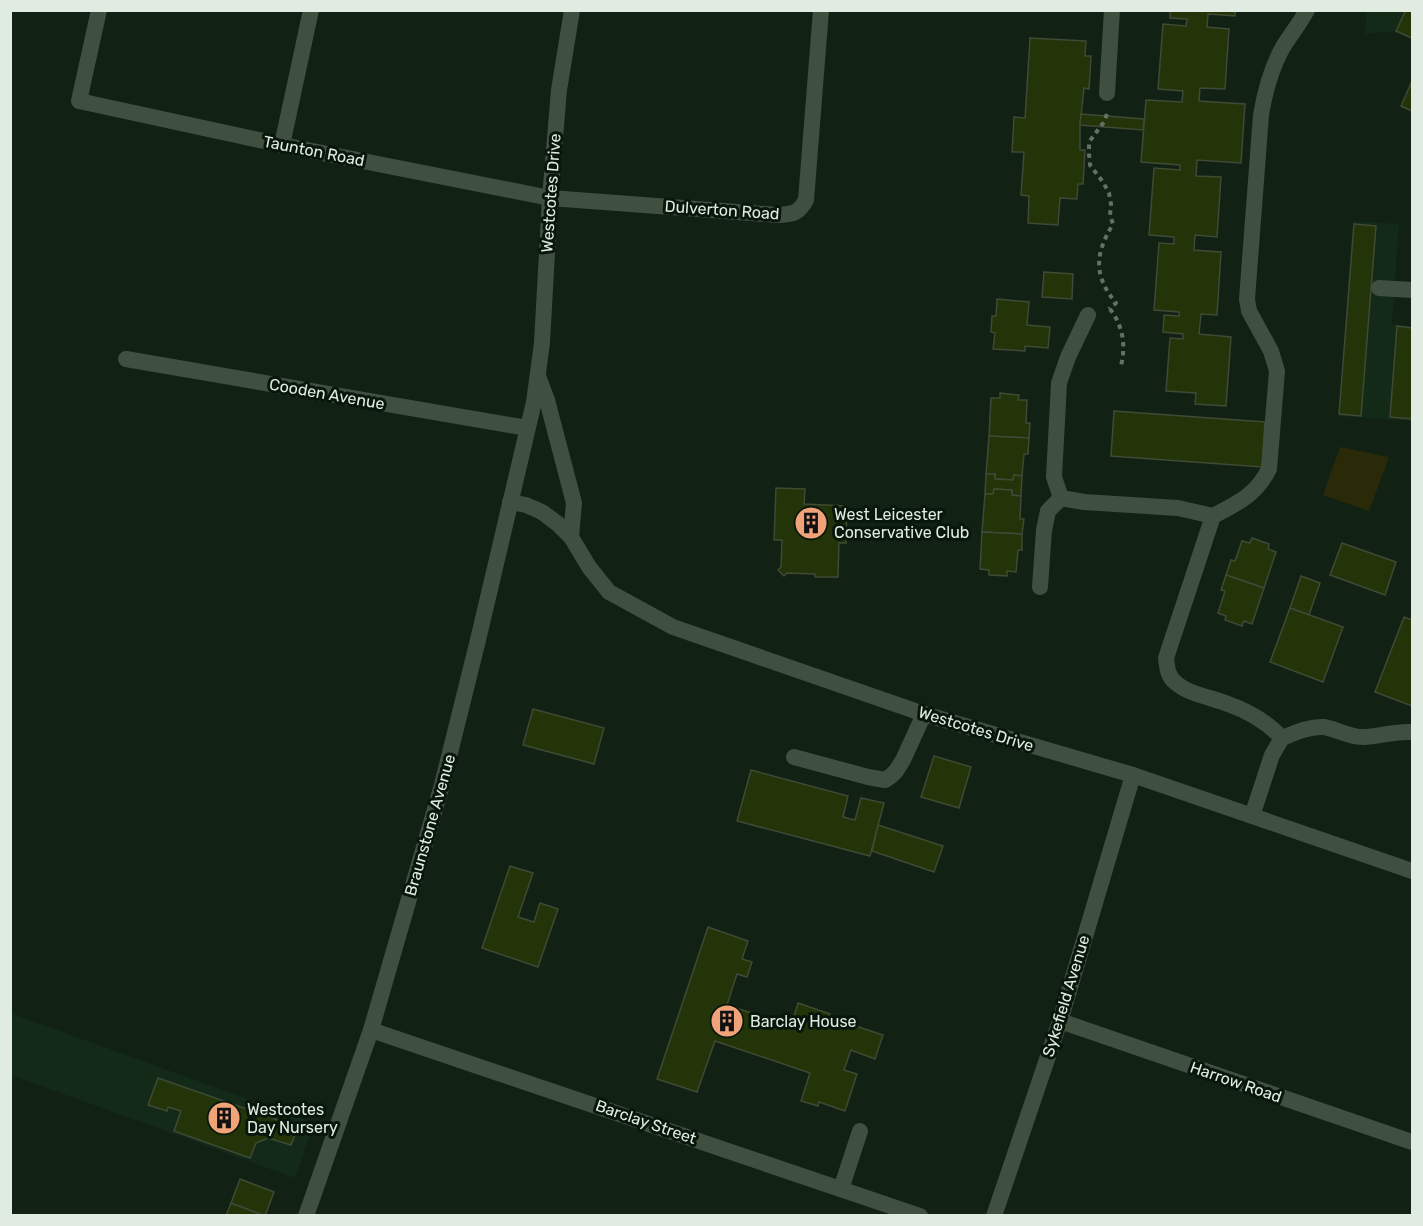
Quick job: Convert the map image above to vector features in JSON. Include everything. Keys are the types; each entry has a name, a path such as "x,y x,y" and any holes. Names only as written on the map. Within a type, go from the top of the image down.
{"street":[{"name":"Taunton Road","path":"99,10 80,101 282,145 550,198"},
{"path":"282,145 310,10"},
{"name":"Westcotes Drive","path":"527,428 534,402 542,343 559,90 572,10"},
{"name":"Dulverton Road","path":"550,198 777,215 792,214 801,208 806,200 808,189 821,10"},
{"path":"1107,93 1112,10"},
{"path":"1061,498 1084,502 1178,508 1213,516 1241,501 1263,482 1269,469 1277,371 1271,351 1248,311 1247,299 1261,115 1265,91 1273,67 1308,10"},
{"path":"1379,288 1413,290"},
{"path":"1061,498 1054,477 1059,383 1068,357 1088,315"},
{"name":"Cooden Avenue","path":"126,359 527,428"},
{"name":"Westcotes Drive","path":"538,376 547,400 574,503 571,537"},
{"name":"Braunstone Avenue","path":"306,1215 371,1030 442,785 527,428"},
{"path":"1040,587 1044,530 1048,511 1061,498"},
{"name":"Westcotes Drive","path":"510,502 526,505 542,512 558,524 571,537 589,567 609,592 673,627 924,714 1133,775 1413,871"},
{"path":"1213,516 1166,658 1168,673 1175,683 1188,690 1251,714 1270,725 1282,738"},
{"path":"794,757 885,780 897,771 924,714"},
{"path":"1251,816 1272,755 1282,738 1305,729 1324,727 1364,737 1413,732"},
{"name":"Sykefield Avenue","path":"994,1215 1060,1021 1133,775"},
{"name":"Harrow Road","path":"1060,1021 1413,1142"},
{"name":"Barclay Street","path":"371,1030 920,1215"},
{"path":"841,1189 860,1131"}],"path":[{"path":"1088,315 1109,308 1116,303 1099,272 1101,247 1113,224 1110,215 1111,204 1109,193 1090,165 1089,154 1089,142 1109,111 1107,93"},
{"path":"1084,167 1092,167"},
{"path":"1109,308 1119,323 1123,335 1121,366"}],"shaded area":[{"path":"1367,11 1412,11 1412,38 1396,31 1365,34"},
{"path":"1353,221 1399,224 1392,324 1412,326 1412,421 1339,416"},
{"path":"1340,447 1389,457 1369,511 1323,495"},
{"path":"10,1013 314,1123 295,1178 11,1075"}],"building":[{"path":"1170,10 1235,10 1235,16 1208,14 1207,27 1229,29 1225,89 1200,88 1199,101 1245,104 1241,163 1197,160 1196,176 1221,177 1217,237 1195,235 1194,250 1221,252 1217,315 1201,314 1199,334 1231,337 1226,406 1195,404 1196,393 1166,391 1170,338 1183,339 1183,334 1163,332 1164,315 1179,316 1179,312 1154,310 1159,243 1174,244 1174,237 1149,235 1154,168 1180,170 1180,165 1141,162 1146,100 1182,102 1183,91 1158,89 1163,24 1186,26 1187,19 1170,18"},
{"path":"1406,10 1412,10 1412,38 1396,31"},
{"path":"1030,38 1086,41 1085,56 1091,56 1089,89 1084,88 1080,125 1080,150 1085,150 1083,184 1078,184 1077,199 1060,198 1058,225 1028,223 1029,196 1021,195 1024,152 1012,152 1014,117 1025,118"},
{"path":"1412,81 1412,111 1401,106"},
{"path":"1081,114 1144,119 1143,130 1080,125"},
{"path":"1354,224 1376,226 1361,416 1339,414"},
{"path":"1044,272 1073,274 1072,299 1042,297"},
{"path":"997,299 1029,302 1027,325 1050,327 1048,348 1025,346 1025,351 993,349 995,333 991,332 992,316 996,316"},
{"path":"1397,326 1412,328 1412,419 1390,417"},
{"path":"1000,393 1019,395 1018,400 1027,400 1026,423 1030,423 1029,438 989,436 991,398 1000,398"},
{"path":"1114,411 1265,422 1262,467 1111,456"},
{"path":"989,436 1029,438 1028,454 1024,454 1022,476 1014,475 1013,480 995,479 995,474 986,474"},
{"path":"986,474 995,474 995,479 1013,480 1014,475 1022,476 1021,496 1012,495 1012,490 994,489 993,494 985,494"},
{"name":"West Leicester Conservative Club","path":"776,488 805,489 804,504 847,506 846,543 839,543 838,577 787,573 784,576 778,570 781,567 782,540 774,540"},
{"path":"994,489 1012,490 1012,495 1021,496 1020,519 1024,519 1022,534 982,532 985,494 993,494"},
{"path":"982,532 1022,534 1022,550 1018,550 1016,572 1007,571 1007,576 989,575 989,570 980,569"},
{"path":"1252,538 1269,544 1268,549 1276,552 1264,588 1226,575 1231,560 1235,561 1242,541 1250,543"},
{"path":"1342,543 1396,562 1385,595 1330,575"},
{"path":"1226,575 1264,588 1252,624 1244,621 1242,626 1225,620 1226,616 1218,613 1225,591 1221,590"},
{"path":"1301,576 1320,583 1309,615 1290,608"},
{"path":"1290,608 1343,627 1323,682 1270,662"},
{"path":"1404,617 1412,620 1412,706 1375,692"},
{"path":"533,709 604,728 594,764 523,745"},
{"path":"934,756 971,767 959,808 921,797"},
{"path":"751,770 848,796 843,817 855,820 861,798 884,803 870,856 737,821"},
{"path":"878,825 943,846 934,872 872,851"},
{"path":"510,866 533,873 518,917 534,922 540,903 558,909 538,967 482,948"},
{"name":"Barclay House","path":"708,927 748,941 742,959 752,962 747,977 737,974 727,1005 791,1026 798,1003 830,1014 828,1017 883,1035 875,1059 851,1050 844,1070 857,1074 845,1111 819,1102 818,1106 801,1101 810,1073 715,1041 697,1092 657,1079"},
{"name":"Westcotes Day Nursery","path":"158,1078 298,1127 291,1145 268,1138 256,1143 250,1158 174,1131 181,1111 168,1107 167,1111 148,1105"},
{"path":"240,1179 274,1192 265,1216 231,1203"},
{"path":"231,1203 265,1216 226,1216"}],"place":[{"name":"West Leicester Conservative Club","path":"811,523"},
{"name":"Barclay House","path":"727,1021"},
{"name":"Westcotes Day Nursery","path":"224,1118"}]}
